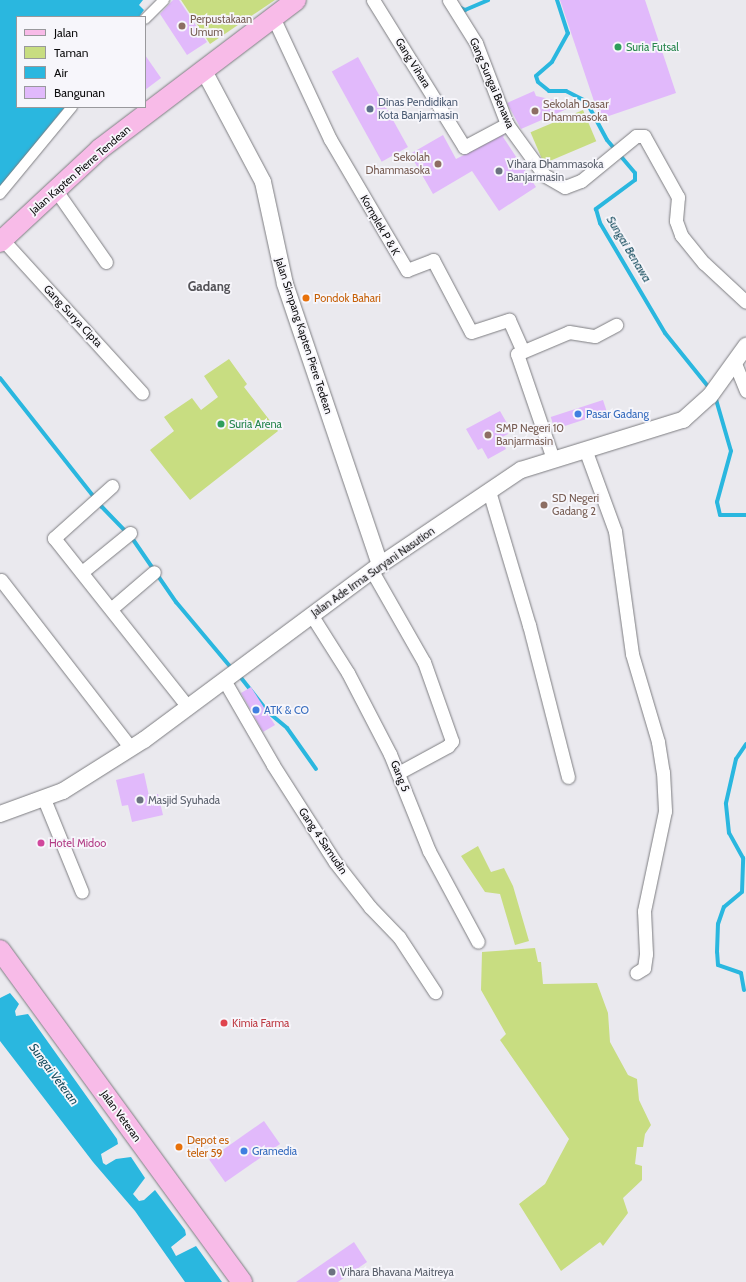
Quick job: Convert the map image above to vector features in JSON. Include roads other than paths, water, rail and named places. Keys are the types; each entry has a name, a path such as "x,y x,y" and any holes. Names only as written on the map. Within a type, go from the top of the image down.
{"main road":[{"name":"Jalan Kapten Pierre Tendean","path":"1,240 100,149 203,68 296,0"},
{"name":"Jalan Veteran","path":"0,950 242,1282"}],"street":[{"path":"146,17 164,0"},
{"name":"Gang Vihara","path":"373,0 464,147 507,124"},
{"name":"Gang Sungai Benawa","path":"449,0 476,43 507,124 544,175 560,186 581,181 636,136 644,136 678,197 676,221 681,235 704,263 746,302"},
{"name":"Komplek P & K","path":"273,17 330,139 407,270 433,260 471,332 509,320 522,349"},
{"name":"Jalan Simpang Kapten Piere Tedean","path":"203,68 263,182 285,284 376,568"},
{"path":"0,194 71,108"},
{"path":"55,189 106,262"},
{"name":"Gang Surya Cipta","path":"1,240 142,393"},
{"path":"553,459 517,354 522,349 569,332 595,336 616,326"},
{"name":"Jalan Ade Irma Suryani Nasution","path":"0,814 44,799 77,783 131,748 188,708 376,568 521,470 683,420 710,396 746,346"},
{"path":"734,361 746,391"},
{"path":"585,449 615,531 630,647 663,772 665,811 644,911 644,968 636,973"},
{"path":"112,486 54,537 112,608 188,708"},
{"path":"489,491 529,625 568,777"},
{"path":"82,572 130,533"},
{"path":"376,568 424,662 452,741 448,746 398,773"},
{"path":"112,608 154,572"},
{"path":"1,580 131,748"},
{"name":"Gang 5","path":"312,616 348,673 398,773 430,851 478,942"},
{"name":"Gang 4 Samudin","path":"224,680 273,765 335,862 370,907 399,937 435,992"},
{"path":"44,799 82,892"}],"water":[{"path":"0,0 143,0 139,5 144,10 140,16 16,16 16,108 64,108 0,187"},
{"name":"Sungai Veteran","path":"10,993 19,1004 15,1011 16,1016 28,1014 117,1139 118,1144 101,1154 103,1163 106,1165 116,1159 131,1157 145,1178 133,1194 139,1201 144,1200 155,1190 185,1230 186,1235 171,1247 176,1256 196,1246 222,1282 185,1282 135,1211 93,1162 0,1041 0,998"}],"waterway":[{"name":"Sungai Benawa","path":"457,6 465,10 488,0"},
{"name":"Sungai Benawa","path":"557,0 568,33 552,62 536,76 538,82 549,91 566,91 586,101 607,140 635,173 635,180 596,209 600,223 665,333 710,389"},
{"path":"0,378 102,507 132,538 176,602 233,670"},
{"name":"Sungai Benawa","path":"715,396 731,451 717,502 720,515 746,515"},
{"path":"238,674 268,712 287,728 316,769"},
{"name":"Sungai Benawa","path":"744,990 741,973 718,965 717,952 718,924 724,907 742,892 743,858 729,833 726,803 736,759 746,744"}],"place":[{"name":"Perpustakaan Umum","path":"182,26"},
{"name":"Suria Futsal","path":"618,47"},
{"name":"Dinas Pendidikan Kota Banjarmasin","path":"370,109"},
{"name":"Sekolah Dasar Dhammasoka","path":"535,111"},
{"name":"Sekolah Dhammasoka","path":"438,164"},
{"name":"Vihara Dhammasoka Banjarmasin","path":"499,171"},
{"name":"Pondok Bahari","path":"306,298"},
{"name":"Pasar Gadang","path":"578,414"},
{"name":"Suria Arena","path":"221,424"},
{"name":"SMP Negeri 10 Banjarmasin","path":"488,435"},
{"name":"SD Negeri Gadang 2","path":"544,505"},
{"name":"ATK & CO","path":"256,710"},
{"name":"Masjid Syuhada","path":"140,800"},
{"name":"Hotel Midoo","path":"41,843"},
{"name":"Kimia Farma","path":"224,1023"},
{"name":"Depot es teler 59","path":"179,1147"},
{"name":"Gramedia","path":"244,1151"},
{"name":"Vihara Bhavana Maitreya","path":"332,1272"}],"district":[{"name":"Gadang","path":"209,286"}]}
